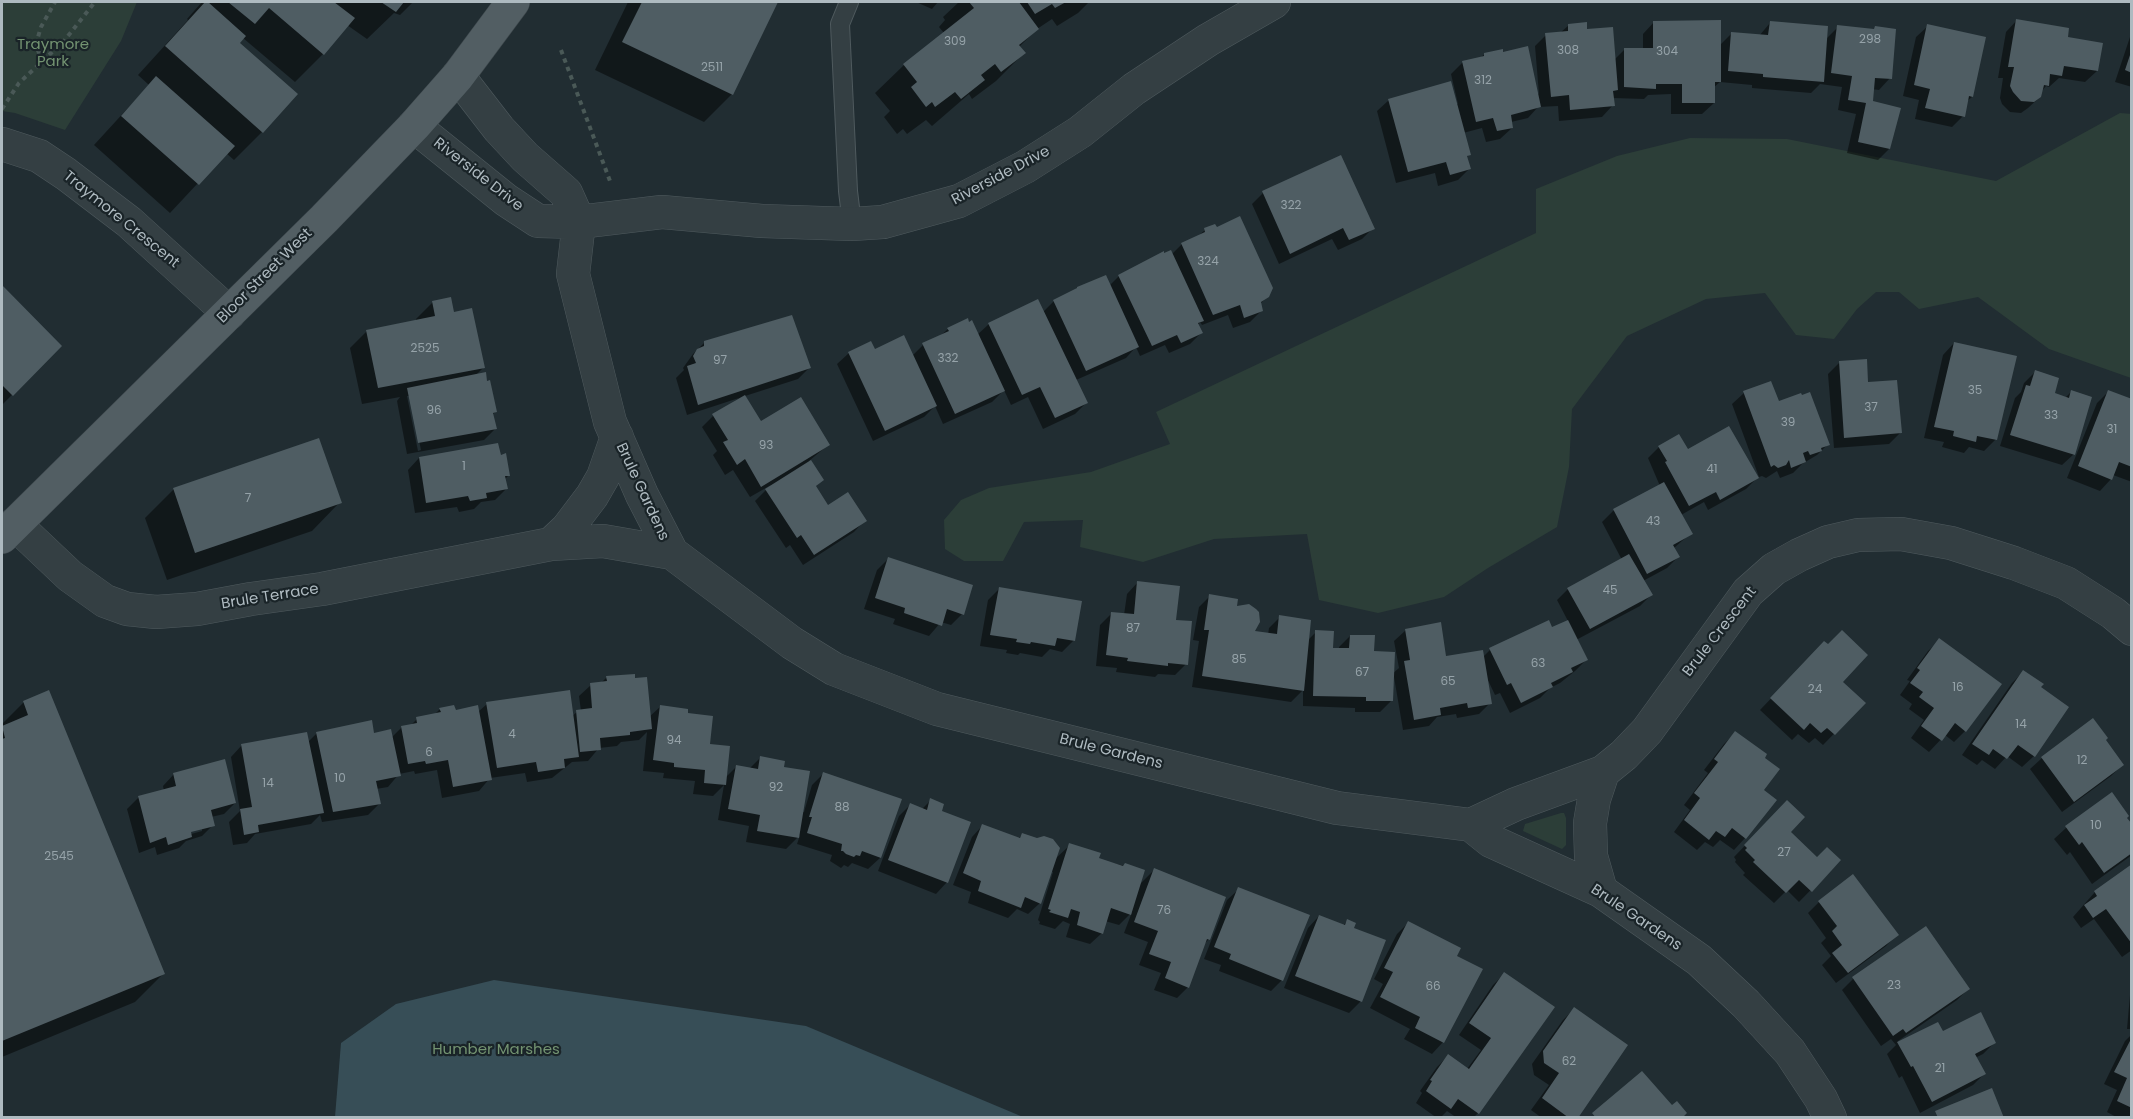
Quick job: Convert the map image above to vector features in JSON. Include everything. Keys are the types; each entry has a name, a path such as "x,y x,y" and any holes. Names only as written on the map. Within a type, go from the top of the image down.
{"main road":[{"name":"Bloor Street West","path":"8,530 229,313 414,126 458,76 513,2"}],"street":[{"name":"Riverside Drive","path":"414,126 506,200 538,221 579,222 662,212 762,221 852,224 884,222 959,201 1025,167 1080,132 1134,89 1208,40 1274,2"},
{"path":"458,76 499,129 525,157 566,193 579,222"},
{"name":"Traymore Crescent","path":"2,144 39,156 66,174 129,222 229,313"},
{"name":"Brule Gardens","path":"579,222 573,274 610,422 642,495 672,553 792,644 834,669 937,709 1337,808 1471,825 1491,841 1601,891 1699,960 1746,1004 1790,1052 1821,1099 1830,1118"},
{"path":"551,544 581,513 592,496 603,477 617,437"},
{"name":"Brule Terrace","path":"8,530 105,602 127,609 156,612 197,609 251,598 322,589 551,544 603,541 672,553"},
{"name":"Brule Crescent","path":"1471,825 1516,804 1603,772 1647,731 1748,592 1774,569 1828,542 1858,535 1900,534 1952,543 2066,583 2113,613 2132,629"},
{"path":"1601,891 1591,856 1590,823 1594,799 1603,772"}],"lane":[{"path":"849,2 840,24 848,191 852,224"}],"path":[{"path":"43,62 37,48 38,37 55,2"},
{"path":"2,110 19,83 64,41 95,2"},
{"path":"561,50 610,181"}],"green space":[{"name":"Traymore Park","path":"2,2 137,2 121,41 65,130 15,113 2,111"},
{"path":"2120,113 2132,114 2131,378 2049,349 1978,297 1919,309 1899,292 1876,292 1857,309 1834,339 1796,335 1765,293 1706,299 1627,336 1572,409 1569,467 1557,527 1444,597 1378,613 1319,600 1307,534 1214,539 1143,562 1080,547 1083,520 1024,522 1003,561 964,561 945,549 944,520 961,500 989,488 1091,472 1170,444 1156,412 1536,233 1536,189 1617,156 1690,138 1787,139 1996,181"},
{"path":"1564,813 1566,818 1566,845 1562,849 1523,831 1525,824"}],"water":[{"name":"Humber Marshes","path":"494,980 806,1026 1023,1117 335,1117 341,1043 396,1004"}],"building":[{"path":"205,2 208,2 246,36 240,43 298,94 263,133 165,46"},
{"path":"228,2 334,2 355,18 324,55 269,8 255,24"},
{"path":"381,2 404,2 396,12"},
{"path":"642,2 778,2 733,95 622,42"},
{"path":"969,2 1019,2 1039,29 1019,45 1026,53 1001,72 995,64 981,75 985,80 961,99 955,92 935,107 932,102 926,107 911,87 917,82 903,64 974,8"},
{"path":"1027,2 1066,2 1055,8 1052,4 1035,14"},
{"path":"2016,19 2069,28 2068,37 2103,43 2098,71 2064,66 2062,76 2050,74 2049,86 2044,85 2041,97 2034,102 2021,101 2010,86 2014,67 2008,67"},
{"path":"1721,20 1721,82 1715,82 1715,103 1682,103 1682,84 1656,84 1656,89 1624,87 1624,48 1653,48 1653,21"},
{"path":"1770,21 1828,26 1824,82 1763,77 1763,74 1728,71 1731,32 1768,35"},
{"path":"1587,22 1587,29 1613,27 1618,90 1613,91 1615,106 1570,110 1569,95 1551,97 1545,33 1568,31 1568,24"},
{"path":"1927,24 1986,37 1973,97 1969,96 1965,117 1925,108 1930,89 1914,85"},
{"path":"1837,25 1896,29 1892,79 1875,78 1873,101 1901,108 1890,149 1858,142 1866,103 1848,100 1852,76 1831,73"},
{"path":"1528,46 1541,107 1511,115 1513,128 1497,131 1493,118 1476,122 1462,61 1484,56 1484,53 1503,49 1503,52"},
{"path":"2132,52 2132,73 2125,70"},
{"path":"156,76 235,146 199,185 121,116"},
{"path":"1451,81 1471,155 1467,156 1471,169 1450,175 1446,162 1408,172 1388,99"},
{"path":"1341,155 1375,229 1349,240 1343,228 1290,254 1262,191"},
{"path":"1240,216 1273,288 1269,297 1261,302 1263,311 1244,318 1240,305 1213,315 1181,243 1205,232 1204,228 1215,224 1217,227"},
{"path":"1171,250 1204,321 1198,323 1203,333 1181,343 1177,335 1152,346 1118,275 1164,251 1164,253"},
{"path":"1106,275 1139,347 1086,371 1053,300"},
{"path":"2,285 62,346 13,396 2,385"},
{"path":"451,297 454,312 472,308 485,368 378,388 366,330 435,316 432,301"},
{"path":"1038,299 1088,403 1055,418 1040,387 1022,395 988,323"},
{"path":"792,315 811,368 698,405 687,366 696,363 693,356 697,349 704,346 704,341"},
{"path":"968,318 969,322 972,320 1005,391 955,414 922,343 949,331 947,328"},
{"path":"904,335 937,406 885,431 848,352 871,341 875,349"},
{"path":"1954,342 2017,356 1997,440 1977,436 1976,442 1953,436 1954,431 1934,427"},
{"path":"1867,359 1868,382 1897,380 1902,433 1844,438 1839,361"},
{"path":"2035,370 2059,378 2055,393 2069,398 2071,390 2092,397 2075,455 2010,435 2026,385 2030,386"},
{"path":"486,372 497,412 493,413 497,429 418,443 407,388"},
{"path":"1771,381 1779,401 1810,392 1830,445 1810,455 1808,451 1803,453 1806,462 1791,468 1789,460 1786,465 1778,468 1774,465 1771,467 1743,391"},
{"path":"2108,390 2132,399 2132,467 2119,462 2112,480 2078,466"},
{"path":"745,395 761,421 801,397 830,445 761,487 745,459 737,465 723,442 728,440 712,414"},
{"path":"1729,426 1759,478 1720,500 1716,492 1689,506 1658,446 1679,434 1688,449"},
{"path":"319,438 342,503 195,553 173,488"},
{"path":"498,443 501,455 506,453 510,476 505,476 508,489 486,493 487,498 470,501 468,496 426,503 419,457"},
{"path":"811,460 824,480 816,486 828,505 848,492 867,521 814,555 801,535 797,538 765,489"},
{"path":"1664,482 1693,534 1673,545 1680,557 1647,574 1613,509"},
{"path":"1629,554 1653,595 1590,629 1567,588"},
{"path":"888,557 973,585 964,615 947,609 942,626 904,613 905,608 875,598"},
{"path":"1137,581 1180,586 1176,620 1192,621 1188,665 1168,663 1168,666 1127,661 1128,658 1106,655 1111,612 1134,614"},
{"path":"999,587 1082,601 1075,641 1057,638 1055,646 1016,642 1017,639 990,635"},
{"path":"1209,594 1238,599 1237,606 1249,604 1256,609 1259,612 1260,622 1255,631 1277,634 1279,615 1311,620 1304,691 1202,676 1209,630 1204,630"},
{"path":"1549,620 1552,627 1568,620 1588,660 1571,668 1573,672 1551,683 1553,687 1521,703 1511,683 1507,685 1489,648"},
{"path":"1441,622 1446,656 1483,650 1492,704 1468,708 1467,703 1440,708 1441,715 1414,720 1404,661 1410,660 1405,629"},
{"path":"1315,630 1334,631 1333,648 1349,648 1350,635 1375,635 1374,651 1395,652 1393,701 1366,701 1366,697 1313,696"},
{"path":"1842,630 1868,655 1843,682 1866,703 1835,735 1827,728 1821,733 1810,723 1804,730 1770,698 1824,641 1828,644"},
{"path":"1939,638 2002,684 1966,732 1955,723 1942,741 1921,726 1934,708 1919,697 1923,692 1910,683 1920,670 1917,668"},
{"path":"2023,670 2044,684 2041,687 2069,707 2035,757 2018,745 2007,759 1993,749 1989,755 1972,744"},
{"path":"635,674 635,678 647,677 652,729 630,732 630,735 600,738 601,750 580,752 576,710 592,708 590,683 607,681 606,676"},
{"path":"49,690 165,974 2,1041 2,739 5,738 2,726 28,715 23,701"},
{"path":"570,690 579,757 564,759 565,768 538,772 536,762 497,768 486,702"},
{"path":"454,705 456,710 478,705 492,780 453,787 448,760 408,764 401,726 417,723 416,717 441,712 439,708"},
{"path":"660,705 688,709 688,713 713,716 710,744 730,746 726,785 704,783 705,770 674,767 674,763 653,760"},
{"path":"2093,718 2124,765 2074,802 2041,757"},
{"path":"372,720 374,733 391,729 401,776 376,781 381,804 333,812 316,732"},
{"path":"1735,731 1767,754 1765,758 1780,769 1764,790 1777,800 1746,839 1732,828 1725,837 1716,831 1709,840 1684,820 1700,798 1694,793 1718,762 1714,759"},
{"path":"307,732 324,813 258,825 259,832 244,835 240,809 252,807 241,744"},
{"path":"760,756 785,761 784,767 810,771 799,838 757,831 760,815 728,809 736,765 758,769"},
{"path":"225,759 236,803 211,810 215,826 191,832 192,837 168,845 166,837 150,843 138,796 176,786 173,773"},
{"path":"823,772 902,799 881,858 862,851 860,856 854,857 841,851 842,844 807,833 812,817 809,817"},
{"path":"2112,792 2132,824 2132,853 2104,873 2082,842 2079,845 2065,826"},
{"path":"930,798 944,804 942,811 971,822 948,883 888,860 910,803 927,810"},
{"path":"1787,800 1805,817 1791,832 1817,857 1827,847 1841,860 1812,892 1799,880 1786,893 1753,862 1755,860 1745,850 1747,848 1744,845"},
{"path":"982,824 1020,838 1022,833 1037,838 1044,836 1053,839 1060,848 1041,904 1025,897 1021,908 978,891 981,881 963,873"},
{"path":"1069,843 1101,853 1099,858 1145,870 1131,915 1111,908 1103,934 1077,925 1080,912 1071,909 1068,918 1049,912"},
{"path":"2132,864 2132,944 2106,909 2093,918 2084,905 2097,896 2094,891"},
{"path":"1154,868 1226,897 1189,988 1165,978 1171,962 1149,954 1158,931 1134,922"},
{"path":"1853,874 1899,935 1848,973 1832,953 1842,945 1832,931 1837,926 1818,901"},
{"path":"1238,887 1310,915 1283,981 1229,959 1231,954 1214,947"},
{"path":"1319,915 1345,925 1347,919 1356,923 1354,928 1386,940 1362,1002 1295,976"},
{"path":"1408,921 1461,948 1457,956 1483,969 1444,1043 1415,1028 1420,1017 1380,997 1393,972 1384,968"},
{"path":"1926,926 1970,989 1906,1033 1903,1029 1893,1036 1852,977"},
{"path":"1504,972 1555,1007 1479,1114 1458,1099 1451,1109 1426,1091 1432,1081 1430,1080 1448,1054 1469,1069 1491,1038 1469,1023"},
{"path":"1574,1007 1628,1045 1578,1118 1569,1118 1542,1098 1559,1073 1544,1063 1543,1051"},
{"path":"1981,1012 1996,1043 1975,1054 1986,1074 1932,1102 1897,1042 1938,1022 1943,1031"},
{"path":"2132,1037 2132,1108 2117,1101 2127,1078 2114,1072"},
{"path":"1642,1071 1672,1105 1677,1101 1687,1113 1682,1118 1596,1118 1592,1113"},
{"path":"1992,1088 2004,1118 1938,1118 1935,1111"}]}
